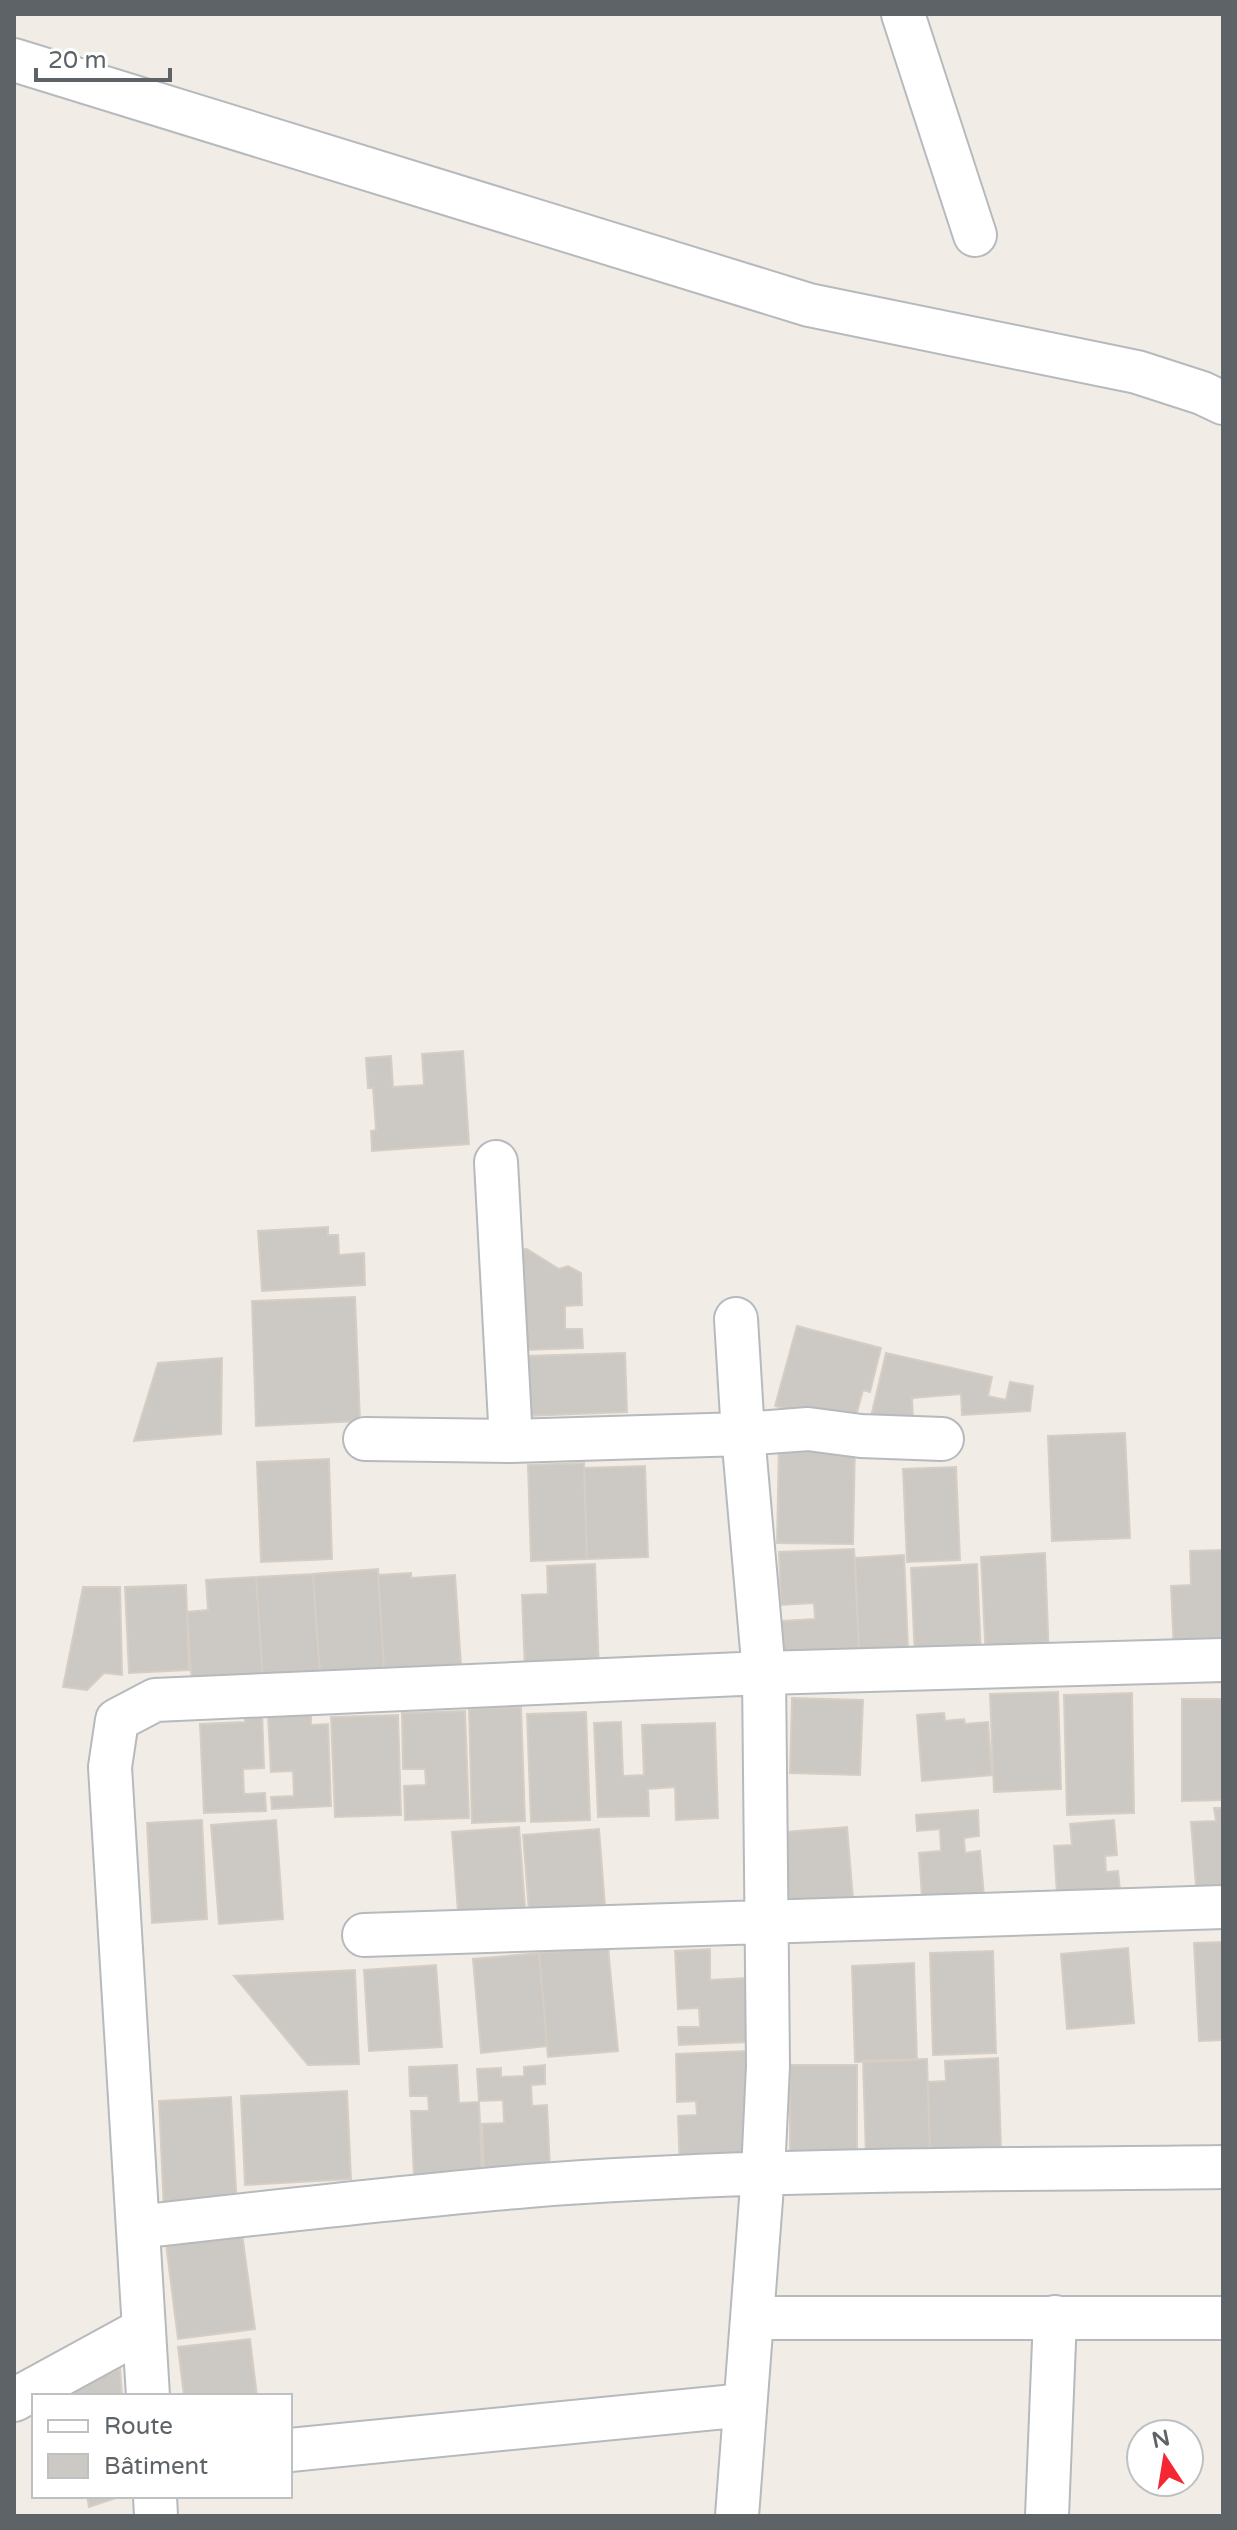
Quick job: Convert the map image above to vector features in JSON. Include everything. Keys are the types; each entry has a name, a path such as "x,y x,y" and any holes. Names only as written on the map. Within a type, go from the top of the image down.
{"street":[{"path":"903,14 975,235"},
{"path":"14,60 809,305 1137,372 1223,403"},
{"path":"496,1162 511,1441"},
{"path":"736,1319 764,1673 768,2066 737,2516"},
{"path":"365,1439 511,1441 808,1429 861,1436 942,1439"},
{"path":"148,2394 110,1767 117,1720 155,1700 764,1673 1223,1660"},
{"path":"364,1935 1223,1907"},
{"path":"138,2227 530,2186 763,2173 1223,2167"},
{"path":"1047,2516 1055,2317"},
{"path":"753,2318 1223,2318"},
{"path":"14,2400 144,2329"},
{"path":"292,2450 745,2405"}],"building":[{"path":"463,1051 469,1144 372,1151 371,1131 376,1130 373,1088 368,1088 366,1058 391,1056 393,1087 424,1085 422,1054"},
{"path":"328,1227 328,1235 338,1235 339,1255 364,1253 365,1285 262,1291 258,1231"},
{"path":"527,1249 559,1269 568,1266 581,1273 582,1305 565,1306 565,1329 582,1329 583,1348 522,1350 515,1250"},
{"path":"355,1297 360,1421 256,1426 252,1301"},
{"path":"797,1326 881,1348 870,1392 863,1390 853,1427 775,1406"},
{"path":"625,1353 627,1412 526,1416 524,1356"},
{"path":"886,1353 992,1377 988,1396 1006,1400 1010,1382 1033,1386 1030,1411 962,1415 961,1394 912,1398 913,1418 870,1421"},
{"path":"222,1358 221,1434 134,1441 158,1363"},
{"path":"1125,1433 1130,1538 1052,1541 1048,1436"},
{"path":"779,1442 855,1443 853,1544 777,1543"},
{"path":"329,1459 332,1559 261,1562 257,1462"},
{"path":"584,1463 587,1559 531,1561 528,1465"},
{"path":"645,1466 648,1557 587,1559 584,1468"},
{"path":"956,1467 960,1560 907,1562 903,1469"},
{"path":"854,1549 859,1650 783,1654 782,1621 815,1619 814,1603 781,1605 779,1552"},
{"path":"1223,1550 1223,1652 1174,1654 1171,1586 1191,1585 1190,1551"},
{"path":"1045,1553 1049,1659 986,1661 981,1557"},
{"path":"904,1555 908,1648 859,1650 855,1558"},
{"path":"595,1564 599,1670 525,1672 522,1595 548,1594 547,1566"},
{"path":"977,1564 981,1656 915,1659 911,1568"},
{"path":"378,1569 384,1669 320,1674 313,1574"},
{"path":"411,1573 411,1578 455,1575 462,1680 385,1685 378,1575"},
{"path":"313,1574 320,1677 263,1680 256,1577"},
{"path":"256,1577 263,1680 192,1684 187,1612 208,1610 206,1580"},
{"path":"186,1585 189,1670 129,1673 125,1587"},
{"path":"83,1587 120,1587 122,1675 104,1673 87,1690 63,1687"},
{"path":"1058,1692 1061,1789 994,1792 990,1694"},
{"path":"1132,1693 1134,1813 1067,1815 1064,1695"},
{"path":"792,1698 863,1700 860,1775 790,1773"},
{"path":"1182,1699 1223,1699 1223,1800 1182,1801"},
{"path":"521,1707 525,1821 472,1823 469,1709"},
{"path":"289,1710 311,1710 311,1725 328,1724 331,1806 272,1809 271,1797 294,1796 293,1771 271,1772 268,1716 290,1716"},
{"path":"262,1711 264,1768 243,1769 244,1794 265,1793 266,1811 204,1813 200,1724 245,1722 245,1712"},
{"path":"465,1711 469,1818 405,1820 404,1786 426,1785 425,1769 403,1769 402,1713"},
{"path":"586,1712 590,1820 531,1822 527,1714"},
{"path":"944,1713 945,1721 964,1719 965,1724 988,1722 992,1775 922,1781 917,1715"},
{"path":"398,1715 401,1815 335,1817 331,1717"},
{"path":"621,1722 623,1776 644,1775 642,1725 715,1723 718,1818 676,1820 675,1787 648,1789 649,1816 598,1817 594,1723"},
{"path":"1214,1808 1223,1808 1223,1897 1197,1899 1191,1822 1216,1821"},
{"path":"978,1810 979,1836 964,1838 965,1853 980,1851 985,1907 923,1912 919,1853 941,1851 940,1829 917,1831 916,1815"},
{"path":"202,1820 207,1919 152,1923 147,1823"},
{"path":"276,1820 283,1919 219,1924 211,1825"},
{"path":"1114,1820 1117,1855 1105,1856 1106,1872 1118,1871 1120,1890 1057,1895 1054,1846 1072,1845 1070,1824"},
{"path":"519,1827 526,1920 459,1925 452,1832"},
{"path":"847,1827 854,1911 779,1917 773,1833"},
{"path":"599,1829 605,1907 529,1912 523,1835"},
{"path":"1223,1942 1223,2040 1199,2041 1194,1943"},
{"path":"608,1947 618,2051 548,2057 539,1953"},
{"path":"1128,1948 1134,2023 1067,2029 1061,1954"},
{"path":"710,1949 710,1980 747,1978 749,2042 679,2045 678,2027 700,2027 699,2008 678,2009 675,1951"},
{"path":"993,1951 996,2053 933,2055 930,1953"},
{"path":"539,1953 547,2046 481,2053 473,1959"},
{"path":"914,1963 917,2060 855,2062 852,1966"},
{"path":"436,1965 442,2047 369,2051 364,1970"},
{"path":"355,1970 359,2064 308,2065 234,1976"},
{"path":"746,2051 750,2168 680,2171 678,2116 697,2115 696,2101 677,2102 676,2054"},
{"path":"998,2058 1001,2149 930,2152 928,2082 946,2081 945,2061"},
{"path":"927,2059 930,2155 866,2157 863,2061"},
{"path":"457,2065 459,2103 479,2102 482,2173 414,2176 411,2111 429,2111 428,2096 410,2096 409,2067"},
{"path":"545,2065 545,2084 531,2085 532,2106 547,2105 550,2169 484,2172 482,2124 504,2123 503,2100 479,2101 477,2069 501,2068 501,2077 524,2076 524,2067"},
{"path":"790,2065 857,2065 857,2154 790,2154"},
{"path":"347,2091 351,2179 245,2185 241,2096"},
{"path":"231,2097 237,2208 164,2211 159,2101"},
{"path":"241,2226 255,2329 178,2339 165,2236"},
{"path":"250,2339 257,2394 184,2394 178,2347"},
{"path":"120,2369 122,2394 59,2394"},
{"path":"87,2498 116,2498 89,2507"}]}
